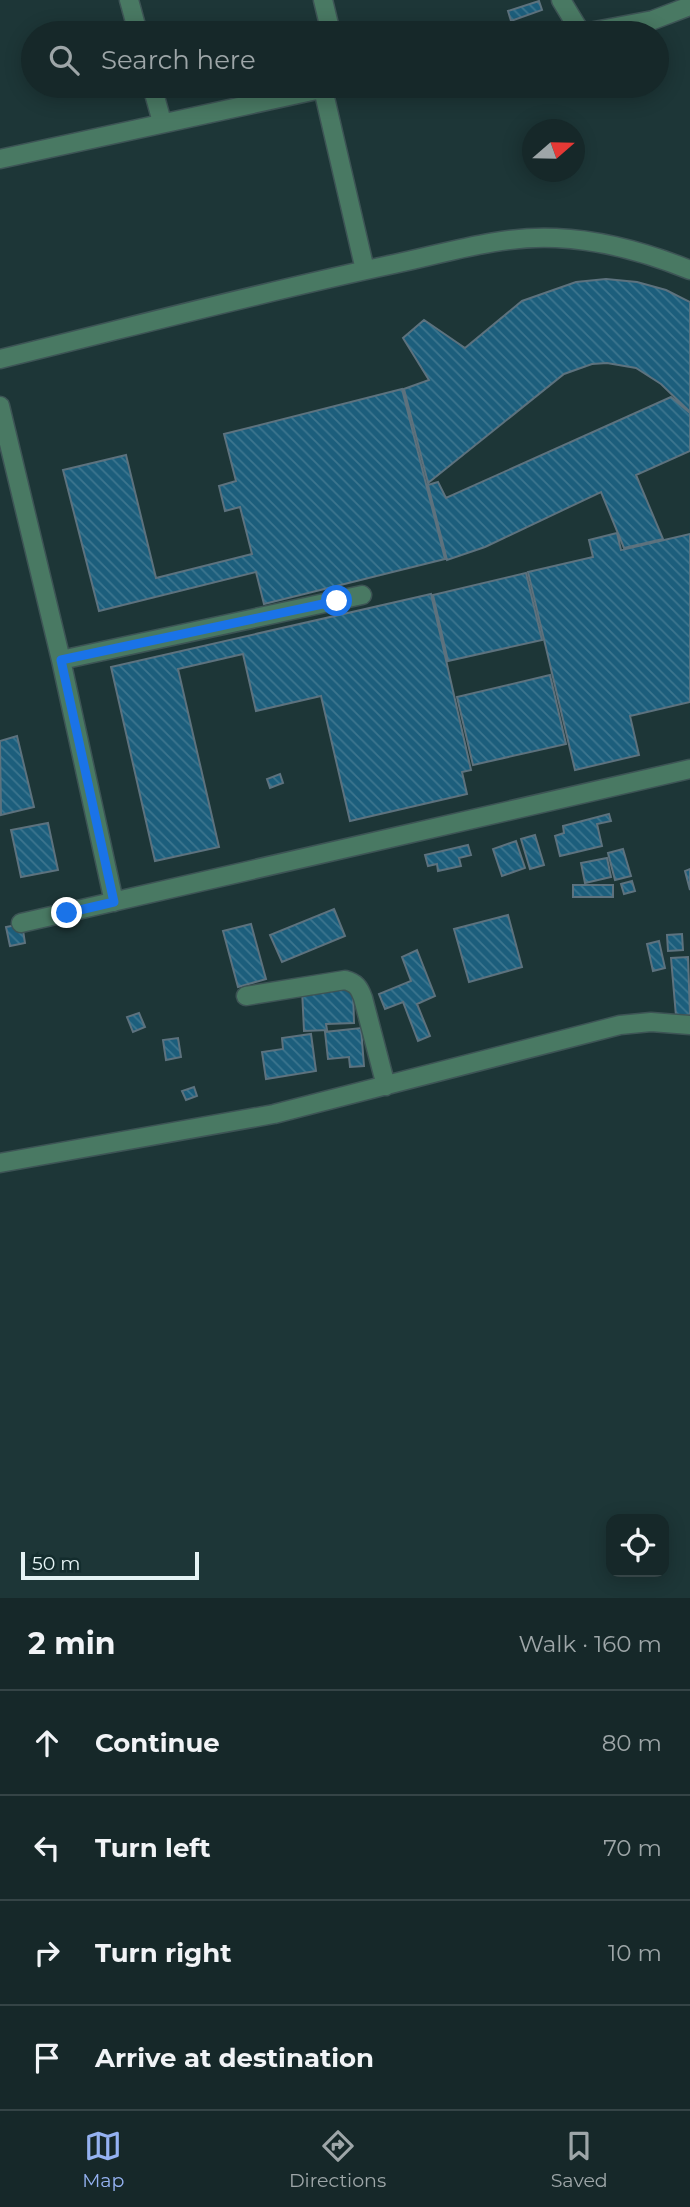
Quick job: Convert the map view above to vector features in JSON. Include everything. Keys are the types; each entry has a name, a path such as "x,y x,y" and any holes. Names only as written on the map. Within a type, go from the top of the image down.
{"street":[{"path":"129,0 135,21"},
{"path":"323,0 328,21"},
{"path":"561,0 575,21"},
{"path":"648,21 687,12"},
{"path":"155,98 162,122"},
{"path":"0,159 277,98"},
{"path":"331,98 365,271"},
{"path":"0,359 365,271 519,240 555,238 590,242 632,250 690,270"},
{"path":"0,406 61,660 114,902"},
{"path":"61,660 362,595"},
{"path":"21,923 690,769"},
{"path":"247,996 345,981 354,982 360,988 386,1086"},
{"path":"0,1163 274,1114 620,1025 650,1021 690,1025"}],"building":[{"path":"539,1 542,10 511,21 508,11"},
{"path":"606,279 637,282 666,290 690,302 690,412 661,384 636,368 607,363 592,364 564,374 428,483 404,389 429,380 403,338 424,320 465,348 522,301 576,282"},
{"path":"402,389 445,559 264,604 256,572 99,611 63,470 126,455 156,578 252,554 240,507 225,511 219,486 236,481 224,434"},
{"path":"671,397 690,413 690,451 636,475 663,539 624,548 601,492 485,547 447,560 428,485 438,482 446,498"},
{"path":"617,533 621,550 690,534 690,702 630,716 639,755 575,770 528,572 593,557 589,540"},
{"path":"526,573 542,640 448,661 433,595"},
{"path":"431,594 471,770 462,772 467,794 350,821 321,696 256,711 243,654 178,669 219,847 155,861 111,667"},
{"path":"550,675 566,744 473,765 457,697"},
{"path":"17,736 34,807 1,815 0,741"},
{"path":"280,774 283,783 270,788 267,779"},
{"path":"609,814 611,821 597,824 602,846 560,856 555,836 564,833 563,826"},
{"path":"48,823 58,870 21,877 11,830"},
{"path":"535,835 544,865 530,869 521,839"},
{"path":"516,841 525,868 502,876 493,849"},
{"path":"468,845 471,855 459,858 461,866 438,871 437,864 428,866 425,855"},
{"path":"623,849 631,876 615,880 608,853"},
{"path":"607,858 611,877 585,883 581,863"},
{"path":"690,869 690,890 685,871"},
{"path":"632,881 635,891 624,894 621,884"},
{"path":"573,885 613,885 613,897 573,897"},
{"path":"334,909 345,936 282,962 270,935"},
{"path":"508,915 522,967 469,982 454,929"},
{"path":"22,924 25,943 10,946 6,927"},
{"path":"251,924 266,979 238,987 223,931"},
{"path":"682,934 683,950 668,951 667,935"},
{"path":"659,941 665,968 653,971 647,944"},
{"path":"417,950 435,996 417,1004 430,1036 418,1041 403,1002 385,1009 379,994 411,981 402,957"},
{"path":"688,957 690,1015 676,1016 671,958"},
{"path":"353,988 354,1023 326,1024 327,1030 304,1031 302,989"},
{"path":"139,1013 145,1027 133,1032 127,1017"},
{"path":"361,1028 364,1066 350,1067 349,1057 328,1059 325,1032"},
{"path":"311,1034 316,1071 266,1079 262,1052 283,1049 282,1038"},
{"path":"178,1038 181,1057 166,1060 163,1040"},
{"path":"194,1087 197,1096 186,1100 182,1091"}],"route":[{"path":"67,913 114,902 61,660 337,601"}]}
